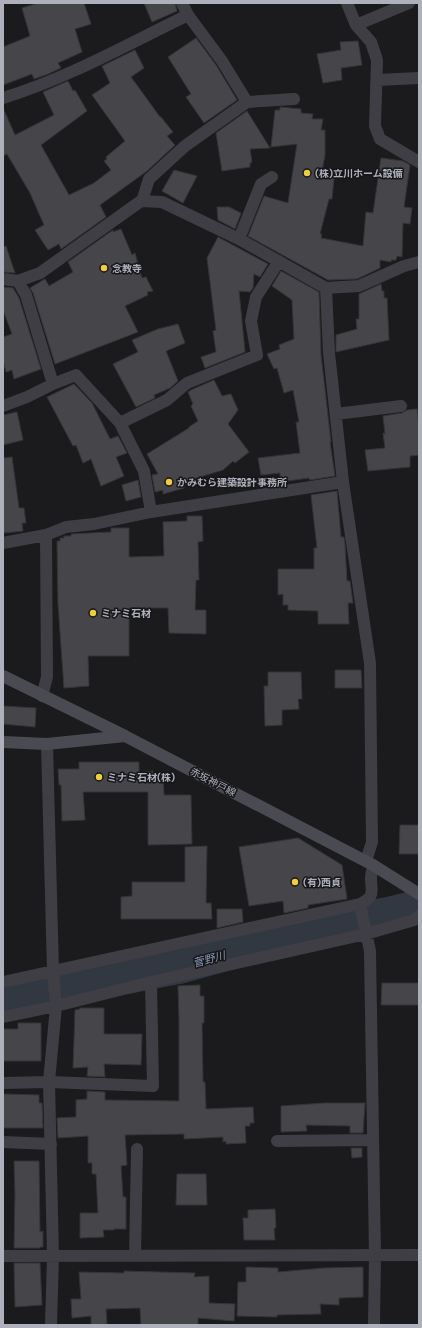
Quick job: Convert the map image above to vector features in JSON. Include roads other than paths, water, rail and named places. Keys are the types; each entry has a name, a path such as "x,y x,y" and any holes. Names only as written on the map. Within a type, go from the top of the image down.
{"main road":[{"name":"赤坂神戸線","path":"3,676 125,736 370,863 419,894"},
{"path":"3,742 47,744 125,736"}],"street":[{"path":"182,3 188,15 222,60 247,102"},
{"path":"347,3 356,25 371,42 377,60 375,126 380,139 419,162"},
{"path":"356,25 409,4"},
{"path":"3,98 30,90 188,15"},
{"path":"377,80 419,78"},
{"path":"3,279 18,281 40,273 142,201 149,179 185,146 247,102 294,99"},
{"path":"239,239 261,184 272,177"},
{"path":"142,201 162,202 239,239 326,288 359,286 404,266 419,262"},
{"path":"120,423 167,400 187,383 257,355 251,321 256,297 279,261"},
{"path":"18,281 26,295 53,384"},
{"path":"3,982 361,907 372,894 370,863 372,842 370,663 343,482 329,353 326,288"},
{"path":"3,406 76,375 120,423 144,471 151,512"},
{"path":"336,414 401,406"},
{"path":"3,543 46,535 66,527 94,524 151,512 343,482"},
{"path":"42,696 47,677 46,535"},
{"path":"47,744 55,1002 49,1082 53,1256 51,1325"},
{"path":"361,907 370,951 375,1255 374,1325"},
{"path":"3,1017 55,1002 151,982 365,930 414,920 419,916"},
{"path":"3,1083 49,1082 153,1086 151,982"},
{"path":"277,1141 373,1140"},
{"path":"3,1142 51,1144"},
{"path":"135,1256 137,1149"},
{"path":"3,1256 419,1255"}],"waterway":[{"name":"菅野川","path":"3,1001 183,966 337,923 413,908"}],"place":[{"name":"(株)立川ホーム設備","path":"307,173"},
{"name":"念教寺","path":"104,268"},
{"name":"かみむら建築設計事務所","path":"169,482"},
{"name":"ミナミ石材","path":"93,613"},
{"name":"ミナミ石材(株)","path":"99,777"},
{"name":"(有)西貞","path":"295,882"}]}
